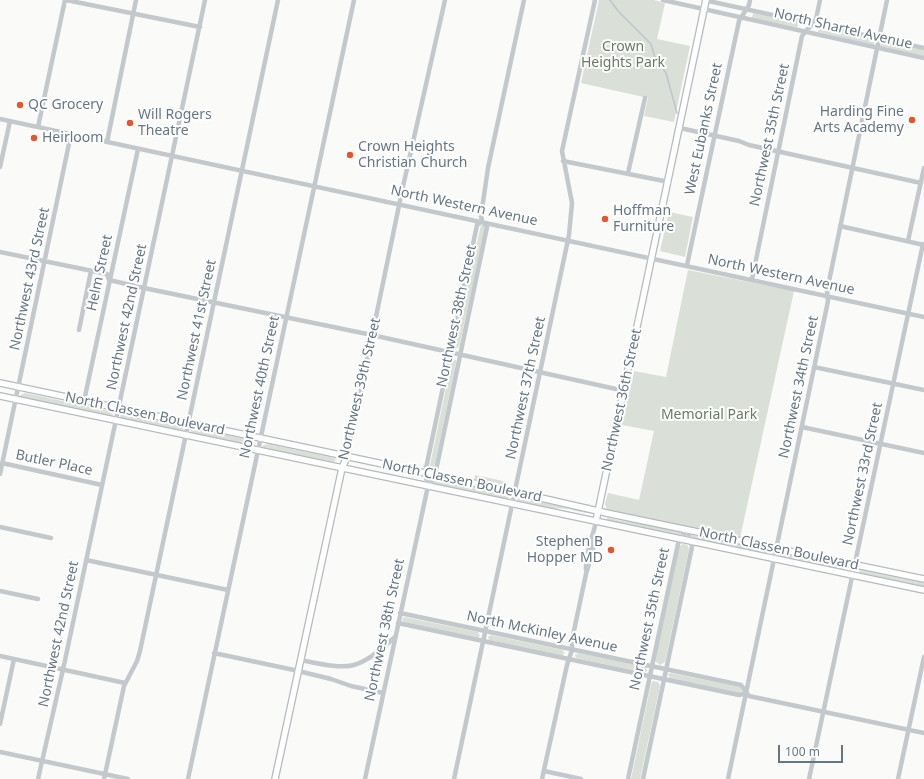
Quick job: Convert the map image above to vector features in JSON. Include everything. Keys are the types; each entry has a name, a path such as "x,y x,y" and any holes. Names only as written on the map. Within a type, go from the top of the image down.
{"main road":[{"path":"669,182 705,0"},
{"name":"Northwest 36th Street","path":"596,521 669,182"},
{"name":"North Classen Boulevard","path":"0,383 924,579"},
{"name":"North Classen Boulevard","path":"0,396 924,590"},
{"name":"Northwest 39th Street","path":"276,779 342,468 347,457"}],"street":[{"path":"38,127 65,0 200,27"},
{"path":"107,142 136,0"},
{"name":"Northwest 42nd Street","path":"38,779 116,421 205,0"},
{"name":"Northwest 41st Street","path":"104,777 125,683 139,655 278,0"},
{"name":"Northwest 40th Street","path":"188,779 354,0"},
{"name":"Northwest 39th Street","path":"347,457 400,204 445,0"},
{"name":"Northwest 38th Street","path":"364,779 428,486 435,475 488,227 482,221 481,216 487,173 524,0"},
{"name":"Northwest 37th Street","path":"454,779 568,240 572,203 563,161 564,145 595,0"},
{"name":"North Shartel Avenue","path":"663,0 924,58"},
{"name":"North Shartel Avenue","path":"705,0 924,48"},
{"name":"West Eubanks Street","path":"687,265 739,21 750,0"},
{"name":"Northwest 35th Street","path":"752,279 802,36 816,19 820,0"},
{"name":"Northwest 34th Street","path":"728,779 828,301 827,296 840,226 886,0"},
{"path":"628,173 644,98"},
{"name":"North Western Avenue","path":"0,119 652,257 924,317"},
{"path":"0,167 10,121"},
{"path":"680,128 778,152 921,183"},
{"name":"Northwest 43rd Street","path":"0,474 71,134"},
{"name":"Helm Street","path":"84,401 138,149"},
{"path":"563,161 669,182"},
{"path":"908,241 924,168"},
{"name":"Northwest 38th Street","path":"428,486 425,473 478,225 482,221"},
{"path":"840,226 924,244"},
{"name":"Northwest 33rd Street","path":"809,779 924,244"},
{"path":"0,252 108,274 109,280 144,288 372,335 625,390"},
{"path":"79,330 91,271"},
{"path":"814,367 924,390"},
{"path":"802,427 924,453"},
{"name":"Butler Place","path":"2,463 102,485"},
{"name":"Northwest 36th Street","path":"542,779 586,574 593,550 592,543 596,521"},
{"path":"0,527 51,538"},
{"name":"Northwest 35th Street","path":"628,779 677,546 687,529"},
{"name":"Northwest 35th Street","path":"643,779 692,547 687,529"},
{"path":"86,560 228,590"},
{"path":"0,591 38,599"},
{"name":"North McKinley Avenue","path":"400,613 741,685 749,696 924,733"},
{"name":"North McKinley Avenue","path":"398,623 739,695 746,693"},
{"path":"301,660 339,668 351,666 363,663 375,655 395,637"},
{"path":"214,653 299,671 383,692"},
{"path":"0,656 125,683"},
{"path":"898,779 924,657"},
{"path":"0,724 14,659"},
{"path":"0,752 104,777 128,779"},
{"path":"544,771 581,779"}],"green space":[{"name":"Crown Heights Park","path":"599,0 654,0 665,3 657,39 690,46 674,122 644,116 648,98 581,83"},
{"path":"753,13 797,22 798,26 796,27 752,18"},
{"path":"820,27 875,40 874,45 818,32"},
{"path":"881,41 924,50 924,56 880,46"},
{"path":"669,212 693,217 685,257 660,251"},
{"path":"481,225 484,226 485,229 459,347 456,349 454,346"},
{"name":"Memorial Park","path":"688,270 794,291 740,538 607,509 605,504 608,493 639,500 654,431 622,425 634,371 666,377"},
{"path":"452,359 456,360 456,363 434,468 429,470"},
{"path":"25,393 109,411 113,415 108,417 20,397 20,395"},
{"path":"125,414 179,425 184,429 181,431 124,420 120,417 121,415"},
{"path":"197,429 250,440 255,445 251,446 194,435 191,432 191,430"},
{"path":"269,444 334,458 336,460 334,462 266,450 262,447 263,445"},
{"path":"475,475 508,482 507,487 475,480"},
{"path":"440,480 505,494 510,498 504,500 435,485 433,483 434,481"},
{"path":"518,498 590,513 569,509 529,507 517,501"},
{"path":"608,518 665,527 683,533 679,536 607,521 606,519"},
{"path":"691,535 769,550 770,554 693,539"},
{"path":"683,544 687,545 689,549 665,662 660,665 655,661 679,547"},
{"path":"780,553 845,567 844,571 780,557"},
{"path":"860,570 924,583 924,588 859,574"},
{"path":"404,617 478,632 480,636 478,638 404,622 402,620"},
{"path":"491,635 563,650 564,653 563,656 489,640 488,637"},
{"path":"578,653 646,667 647,671 644,673 576,658 575,655"},
{"path":"671,673 740,687 742,691 739,693 670,679 668,674"},
{"path":"653,681 658,682 660,686 640,779 631,779 651,684"}],"waterway":[{"path":"610,0 618,11 651,44 655,58 666,73 677,113"}],"place":[{"name":"QC Grocery","path":"20,105"},
{"name":"Harding Fine Arts Academy","path":"912,120"},
{"name":"Will Rogers Theatre","path":"130,123"},
{"name":"Heirloom","path":"34,138"},
{"name":"Crown Heights Christian Church","path":"350,155"},
{"name":"Hoffman Furniture","path":"605,219"},
{"name":"Stephen B Hopper MD","path":"611,550"}]}
